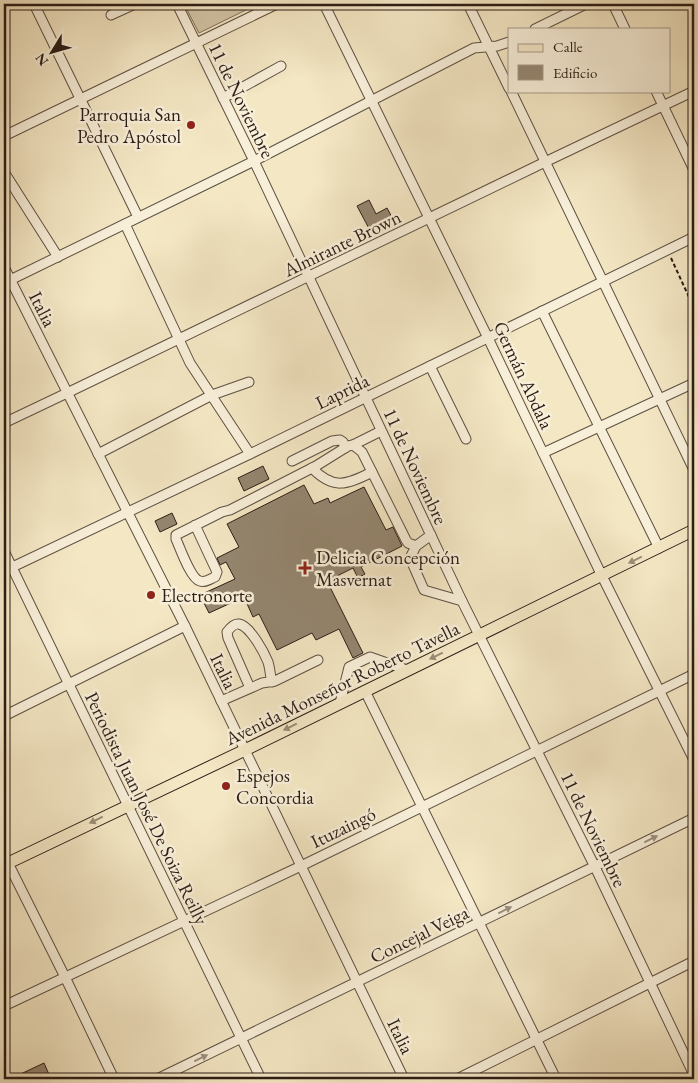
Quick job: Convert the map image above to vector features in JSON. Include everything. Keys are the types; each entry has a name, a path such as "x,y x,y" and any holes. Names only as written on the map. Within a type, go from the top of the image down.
{"main road":[{"name":"Avenida Monseñor Roberto Tavella","path":"5,861 245,750 694,530"}],"street":[{"path":"34,4 138,217"},
{"path":"111,15 135,4"},
{"name":"11 de Noviembre","path":"177,4 462,601 595,867 694,1075"},
{"path":"4,136 276,4"},
{"name":"Germán Abdala","path":"324,4 373,100 602,576 694,760"},
{"path":"468,4 508,86"},
{"path":"537,28 586,4"},
{"path":"613,4 625,28"},
{"path":"7,281 254,162 474,48 497,46 508,42"},
{"path":"223,98 281,66"},
{"path":"511,92 694,470"},
{"path":"656,92 694,170"},
{"name":"Almirante Brown","path":"4,423 694,92"},
{"path":"4,172 58,257"},
{"path":"125,224 190,363 250,454"},
{"name":"Laprida","path":"8,569 366,398 694,237"},
{"name":"Italia","path":"4,267 7,281 68,393 126,512 185,626 404,1079"},
{"path":"542,311 659,548"},
{"path":"430,366 466,439"},
{"path":"98,454 212,395 249,382"},
{"path":"543,453 694,383"},
{"path":"195,525 216,572 215,577 204,582 193,577 176,539 176,535 195,525 222,512 230,510 381,431"},
{"path":"292,461 332,441 340,440 362,452 406,540 408,543 416,546"},
{"path":"312,468 324,480 345,484 372,472"},
{"path":"431,535 416,546 410,558 424,590 462,601"},
{"name":"Periodista Juan José De Soiza Reilly","path":"4,551 8,569 68,683 261,1079"},
{"path":"250,688 226,632 230,627 237,624 242,624 254,635 268,664 272,682"},
{"path":"4,716 185,626"},
{"path":"340,703 349,667 356,663 370,657 407,670"},
{"path":"221,701 262,682 272,682 318,660"},
{"name":"Ituzaingó","path":"4,1006 301,866 694,674"},
{"path":"364,691 556,1079"},
{"name":"Concejal Veiga","path":"157,1079 694,818"},
{"path":"5,861 65,977 114,1079"},
{"path":"457,1079 694,961"}],"path":[{"path":"667,250 694,308"}],"shaded area":[{"path":"184,4 253,4 254,6 199,33"}],"building":[{"path":"369,200 376,214 387,208 394,221 384,226 385,229 373,236 357,206"},
{"path":"263,466 269,479 244,491 238,478"},
{"path":"304,485 314,504 328,498 330,503 364,487 386,530 393,527 402,546 361,567 365,574 358,578 353,568 327,581 363,653 353,658 339,629 316,640 312,633 277,650 259,614 253,617 244,597 209,613 200,595 235,579 226,562 220,565 217,558 239,547 227,524"},
{"path":"172,513 177,524 160,532 155,521"},
{"path":"44,1063 51,1079 10,1079"}],"place":[{"name":"Parroquia San Pedro Apóstol","path":"191,125"},
{"name":"Delicia Concepción Masvernat","path":"305,568"},
{"name":"Electronorte","path":"151,595"},
{"name":"Espejos Concordia","path":"226,786"}]}
